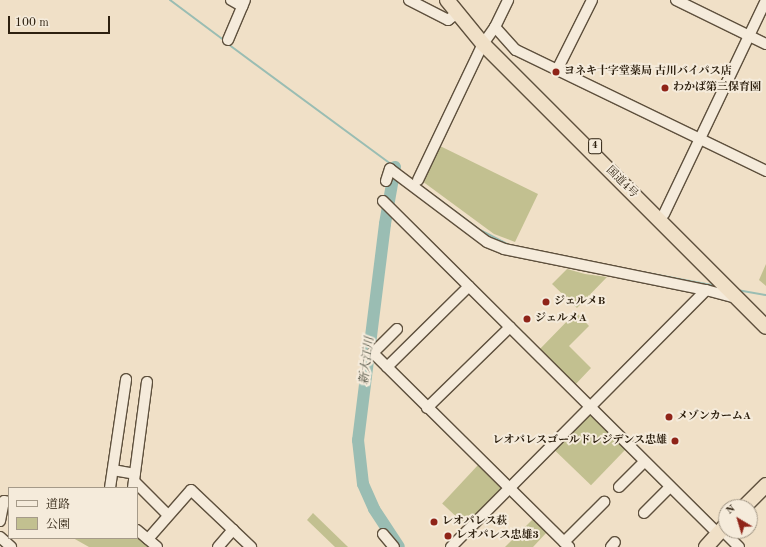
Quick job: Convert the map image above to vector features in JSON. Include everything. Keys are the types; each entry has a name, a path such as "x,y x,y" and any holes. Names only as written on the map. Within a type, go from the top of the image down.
{"highway":[{"name":"国道4号","path":"447,0 489,36 736,292 766,315"},
{"name":"国道4号","path":"489,36 544,96 664,214 766,327"},
{"path":"752,499 766,485"},
{"path":"706,547 718,534"}],"street":[{"path":"228,40 244,3 231,0"},
{"path":"409,0 448,20 457,7"},
{"path":"418,180 508,0"},
{"path":"557,70 592,0"},
{"path":"676,0 766,44"},
{"path":"664,214 766,0"},
{"path":"489,36 766,171"},
{"path":"388,175 404,180 487,242 504,249 706,290 736,292"},
{"path":"385,204 644,462 670,487 718,527"},
{"path":"387,367 469,286"},
{"path":"451,547 706,290"},
{"path":"427,408 510,327"},
{"path":"397,329 373,353 566,545 604,502"},
{"path":"110,487 126,379"},
{"path":"134,481 147,382"},
{"path":"619,487 644,462"},
{"path":"113,470 134,481 168,515"},
{"path":"644,513 670,487"},
{"path":"148,539 191,490 252,547"},
{"path":"0,521 4,501 8,502"},
{"path":"218,547 233,530"},
{"path":"138,531 157,547"},
{"path":"383,534 394,547"},
{"path":"0,537 11,547"},
{"path":"731,539 739,547"}],"green space":[{"path":"438,145 538,194 515,242 494,234 422,181"},
{"path":"766,264 766,286 759,280"},
{"path":"567,269 585,274 607,277 577,308 552,284"},
{"path":"576,312 589,326 569,346 591,368 574,386 538,351"},
{"path":"589,411 627,448 591,485 553,448"},
{"path":"479,464 503,487 466,526 442,503"},
{"path":"313,513 348,547 335,547 307,520"},
{"path":"534,518 548,531 533,547 505,547"},
{"path":"138,536 150,547 89,547 75,539 138,539"}],"waterway":[{"path":"170,0 225,41"},
{"path":"228,44 392,165"},
{"name":"新大江川","path":"395,167 385,224 358,440 363,484 374,509 399,547"},
{"path":"436,197 480,230 511,246"},
{"path":"642,272 717,286"},
{"path":"737,290 766,295"}],"place":[{"name":"ヨネキ十字堂薬局 古川バイパス店","path":"556,72"},
{"name":"わかば第三保育園","path":"665,88"},
{"name":"ジェルメB","path":"546,302"},
{"name":"ジェルメA","path":"527,319"},
{"name":"メゾンカームA","path":"669,417"},
{"name":"レオパレスゴールドレジデンス忠雄","path":"675,441"},
{"name":"レオパレス萩","path":"434,522"},
{"name":"レオパレス忠雄3","path":"448,536"}]}
